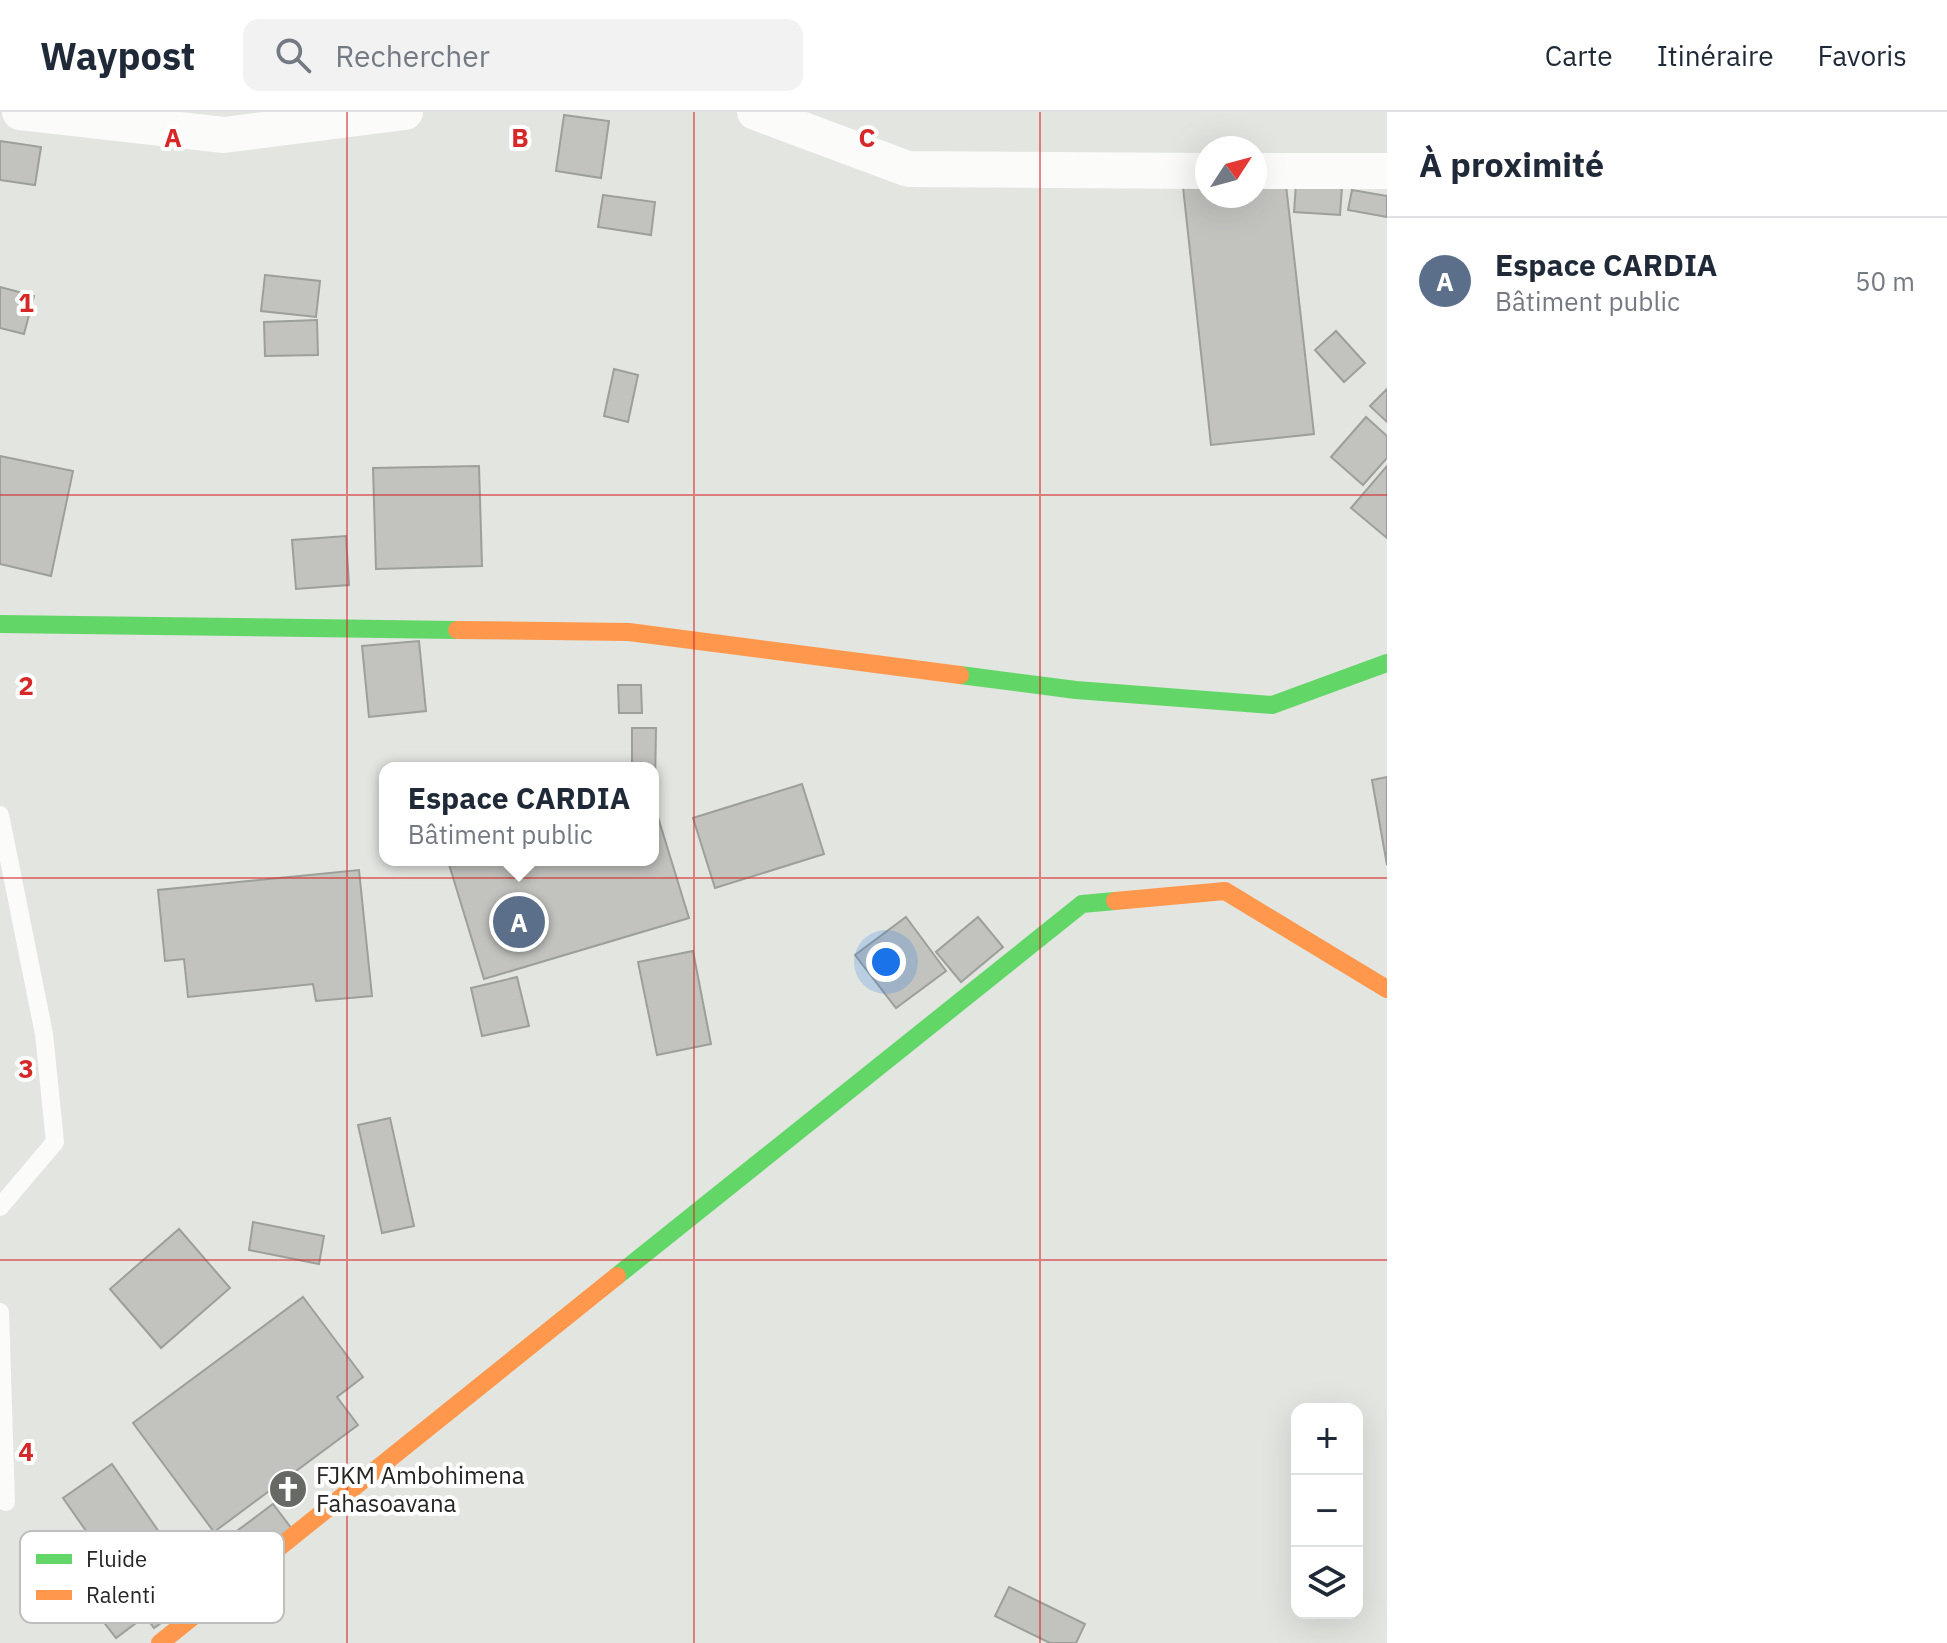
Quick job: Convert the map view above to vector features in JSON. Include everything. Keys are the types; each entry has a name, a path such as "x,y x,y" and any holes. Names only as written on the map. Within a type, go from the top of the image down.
{"street":[{"path":"20,112 224,135 405,112"},
{"path":"755,112 908,169 1195,171"},
{"path":"1267,171 1387,171"},
{"path":"0,624 629,632 1076,690 1272,705 1387,663"},
{"path":"284,1544 1082,904 1225,891 1387,989"},
{"path":"160,1643 185,1623"}],"lane":[{"path":"0,815 44,1034 55,1142 0,1207"},
{"path":"0,1312 6,1502"}],"building":[{"path":"564,115 609,121 601,178 556,171"},
{"path":"0,141 41,147 35,185 0,180"},
{"path":"1285,176 1314,434 1211,445 1183,187 1195,186 1195,208 1267,208 1267,178"},
{"path":"1296,184 1342,187 1340,215 1294,212"},
{"path":"1352,190 1387,196 1387,217 1348,210"},
{"path":"603,195 655,202 651,235 598,227"},
{"path":"265,275 320,281 316,317 261,311"},
{"path":"0,287 34,296 24,334 0,328"},
{"path":"317,320 318,355 265,356 264,322"},
{"path":"1336,331 1365,363 1344,382 1315,350"},
{"path":"614,369 638,375 628,422 604,416"},
{"path":"1387,389 1387,422 1370,406"},
{"path":"1366,417 1387,436 1387,458 1363,485 1331,457"},
{"path":"0,456 73,471 51,576 0,564"},
{"path":"479,466 482,566 376,569 373,468"},
{"path":"1387,466 1387,538 1351,508"},
{"path":"346,536 349,585 296,589 292,540"},
{"path":"419,641 426,711 369,717 362,646"},
{"path":"618,685 641,685 642,713 619,713"},
{"path":"632,728 656,728 655,762 632,762"},
{"path":"1387,777 1387,865 1372,780"},
{"path":"802,784 824,854 715,888 693,818"},
{"path":"659,820 689,918 484,979 450,866 659,866"},
{"path":"359,870 372,996 316,1001 313,984 188,997 184,959 165,961 158,890"},
{"path":"906,917 946,971 896,1008 855,955"},
{"path":"978,917 1003,947 961,982 936,952"},
{"path":"693,951 711,1044 657,1055 638,962"},
{"path":"517,977 529,1026 482,1036 471,988"},
{"path":"390,1118 414,1226 382,1233 358,1125"},
{"path":"253,1222 324,1236 319,1264 249,1250"},
{"path":"179,1229 230,1288 161,1348 110,1289"},
{"path":"303,1297 363,1377 337,1397 358,1425 215,1531 133,1423"},
{"path":"112,1464 158,1531 86,1531 63,1498"},
{"path":"273,1504 292,1529 284,1535 284,1531 237,1531"},
{"path":"1009,1587 1085,1624 1076,1643 1050,1643 995,1616"},
{"path":"104,1623 136,1623 116,1638"}],"traffic: fast":[{"path":"0,624 457,630"},
{"path":"960,675 1076,690 1272,705 1387,663"},
{"path":"617,1276 1082,904 1115,901"}],"traffic: slow":[{"path":"457,630 629,632 960,675"},
{"path":"1115,901 1225,891 1387,989"},
{"path":"284,1543 617,1276"},
{"path":"160,1643 185,1623"}],"place":[{"name":"Espace CARDIA","path":"519,922"},
{"name":"FJKM Ambohimena Fahasoavana","path":"288,1489"}]}
